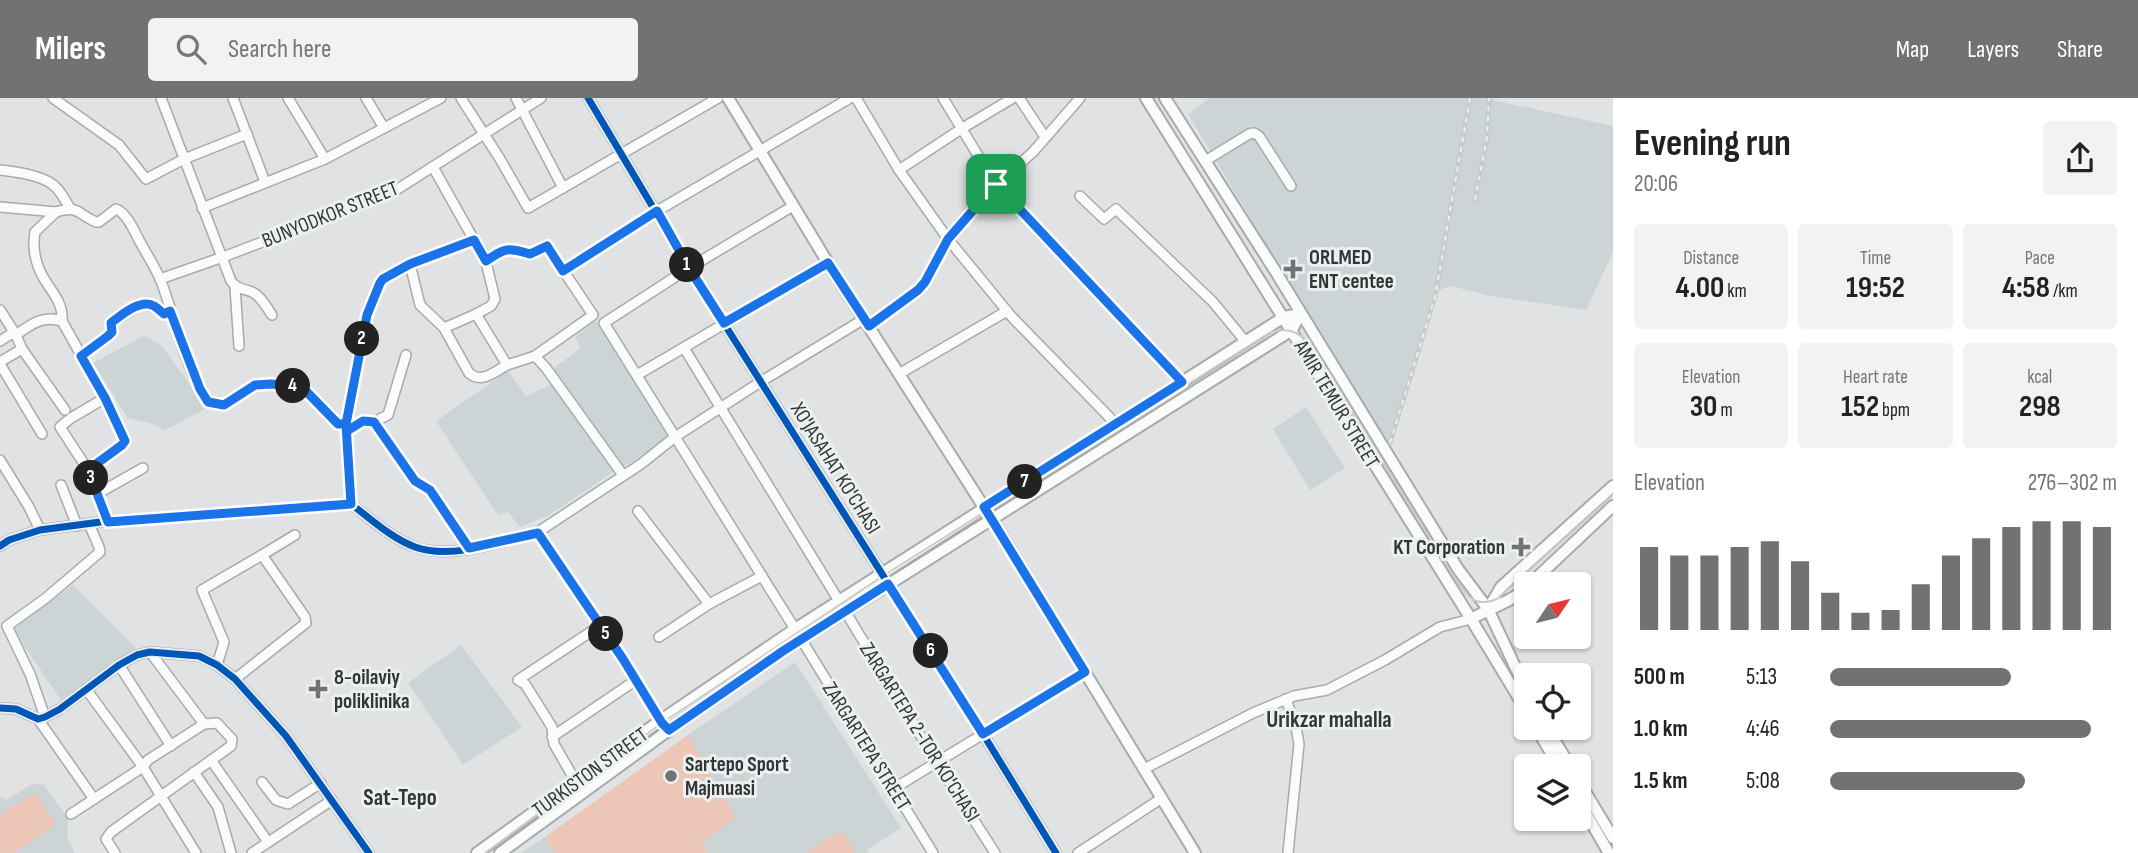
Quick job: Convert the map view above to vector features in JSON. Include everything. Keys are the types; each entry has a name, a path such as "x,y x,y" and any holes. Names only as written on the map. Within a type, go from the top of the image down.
{"main road":[{"path":"728,98 828,263 992,519 1195,853"},
{"name":"AMIR TEMUR STREET","path":"1146,98 1514,690"},
{"name":"AMIR TEMUR STREET","path":"1165,98 1458,569 1488,609 1514,663"},
{"path":"1283,317 1300,314"},
{"path":"842,606 888,584 1292,330 1300,314"},
{"name":"TURKISTON STREET","path":"477,853 661,720 842,606 882,573 1283,317"},
{"path":"1488,609 1500,587 1613,486"},
{"path":"1543,572 1613,506"},
{"path":"1471,619 1514,597"},
{"path":"500,853 798,634"},
{"path":"1591,802 1613,838"},
{"path":"1591,822 1609,853"}],"street":[{"path":"53,98 119,145 146,179 184,159 247,134"},
{"path":"161,98 235,287 239,346"},
{"path":"233,98 265,183"},
{"path":"288,98 325,159"},
{"path":"366,98 384,128"},
{"path":"202,208 325,159 441,98"},
{"path":"461,98 528,208 719,98"},
{"path":"516,98 564,188"},
{"name":"BUNYODKOR STREET","path":"160,279 393,191 541,98"},
{"name":"XO'JASAHAT KO'CHASI","path":"588,98 689,268 1056,853"},
{"path":"563,271 657,211 850,98"},
{"path":"856,98 899,170 948,239 1007,311 1115,424"},
{"path":"943,98 996,184 1182,382"},
{"path":"899,170 1013,98"},
{"path":"1019,98 1045,138"},
{"path":"0,546 9,540 40,530 89,524 351,504 393,535 415,547 446,552 538,533 641,464 675,437 762,381 867,323 918,290 948,239 996,184 1033,152 1080,98"},
{"path":"1205,161 1254,133 1259,136 1291,186"},
{"path":"433,167 486,261 495,299 491,306 444,328"},
{"path":"0,170 27,174 49,182 70,208 96,222 118,209 132,227 160,279 200,389 208,402 224,405 255,385 301,386 338,424 347,427 363,421 374,422 388,415 406,355"},
{"path":"1080,196 1104,219 1116,209 1213,302 1245,341"},
{"path":"689,268 793,206"},
{"path":"0,207 56,212 70,208"},
{"path":"56,212 34,232 33,243 38,268 56,295 63,312 62,321 105,398 125,441 88,470"},
{"path":"351,504 347,427 367,315 383,279 410,264 474,240"},
{"path":"410,264 421,305 444,328 475,378 481,379 507,365 536,356 593,315 547,246 530,254 509,248 486,261"},
{"path":"637,375 828,263"},
{"name":"ZARGARTEPA STREET","path":"689,268 604,323 933,853"},
{"path":"235,287 257,296 272,315"},
{"path":"81,356 112,332 111,323 142,304 154,306 164,314 170,311"},
{"path":"0,310 22,349 65,410"},
{"path":"899,374 1007,311"},
{"path":"475,314 507,365"},
{"path":"0,341 11,334 16,335 32,323 53,318 62,321"},
{"name":"ZARGARTEPA 2-TOR KO'CHASI","path":"684,348 995,853"},
{"path":"22,349 0,363 42,434"},
{"path":"536,356 623,475"},
{"path":"105,398 60,427 88,470 108,522"},
{"path":"374,422 415,481 430,490 469,548"},
{"path":"0,460 40,530"},
{"path":"97,494 142,468"},
{"path":"61,485 77,526"},
{"path":"638,511 709,604"},
{"path":"89,524 100,552 46,598 7,626 30,674 41,718 94,799"},
{"path":"538,533 669,730"},
{"path":"217,665 224,642 202,590 295,535"},
{"path":"235,679 306,623 305,617 262,555"},
{"path":"659,637 709,604 762,576"},
{"path":"1144,769 1253,713 1305,693 1328,690 1440,627 1471,619"},
{"path":"576,782 554,744 552,727 525,684 518,680 601,625"},
{"path":"41,718 137,655 150,652 199,656 217,665 235,679 286,736 369,853"},
{"path":"150,652 204,724"},
{"path":"119,665 171,746"},
{"path":"893,789 1085,672"},
{"path":"552,737 636,680"},
{"path":"86,689 143,767 196,853"},
{"path":"1286,699 1299,744 1288,853"},
{"path":"0,708 16,709 41,718"},
{"path":"71,814 204,724 217,723 232,739 231,746 109,835 106,839 115,853"},
{"path":"211,760 268,842"},
{"path":"194,772 218,807 232,853"},
{"path":"262,782 276,800 288,804 321,783"},
{"path":"1077,853 1162,798"},
{"path":"252,853 332,800"}],"shaded area":[{"path":"1210,98 1492,98 1613,126 1613,252 1586,310 1486,295 1451,286 1436,291 1387,446 1188,114"},
{"path":"596,321 669,438 621,468 553,369 581,348 575,337"},
{"path":"144,336 161,345 207,408 163,431 157,425 128,418 93,363"},
{"path":"508,371 526,396 555,383 616,470 549,515 520,527 508,512 498,515 436,421"},
{"path":"1306,407 1345,468 1310,490 1273,429"},
{"path":"73,585 136,648 61,700 13,629"},
{"path":"461,645 522,727 463,765 408,683"},
{"path":"795,662 901,828 867,850 869,853 708,853 701,842 688,735"},
{"name":"Sartepo Sport Majmuasi","path":"688,735 736,818 701,842 708,853 555,853 545,837"},
{"path":"32,784 44,785 68,818 67,836 75,853 0,853 0,799 2,797 7,800"},
{"path":"34,793 56,824 14,853 0,853 0,815"},
{"path":"841,833 855,853 805,853 835,834"},
{"path":"545,837 555,853 521,853"}],"tram line":[{"path":"485,853 662,723 883,576 1271,332 1292,332 1309,343 1456,580 1473,599 1483,602 1497,599 1613,495"}],"railway":[{"path":"1390,443 1435,297 1470,98"},
{"path":"1475,200 1487,137 1489,98"}],"cycle path":[{"path":"588,98 689,268 1056,853"},
{"path":"0,546 9,540 40,530 108,521 351,504 398,539 429,550 460,551 538,532 669,730"},
{"path":"0,708 16,709 38,719 60,709 119,665 137,655 150,652 199,656 217,665 235,679 286,736 369,853"}],"place":[{"name":"ORLMED ENT centee","path":"1293,269"},
{"name":"KT Corporation","path":"1521,547"},
{"name":"8-oilaviy poliklinika","path":"318,689"},
{"name":"Sartepo Sport Majmuasi","path":"671,776"}],"district":[{"name":"Urikzar mahalla","path":"1329,719"},
{"name":"Sat-Tepo","path":"400,797"}],"route":[{"path":"996,184 948,239 918,290 869,326 828,263 724,323 657,211 563,271 550,247 530,254 509,248 486,261 474,240 410,264 383,279 367,315 346,424 351,504 108,522 88,470 125,441 81,356 112,332 111,323 120,316 142,304 149,304 164,314 170,311 187,358 208,402 224,405 255,385 301,386 338,424 346,424 347,431 363,421 374,422 415,481 430,490 469,548 538,533 669,730 783,651 888,584 983,734 1085,672 984,507 1182,382 996,184"}]}
